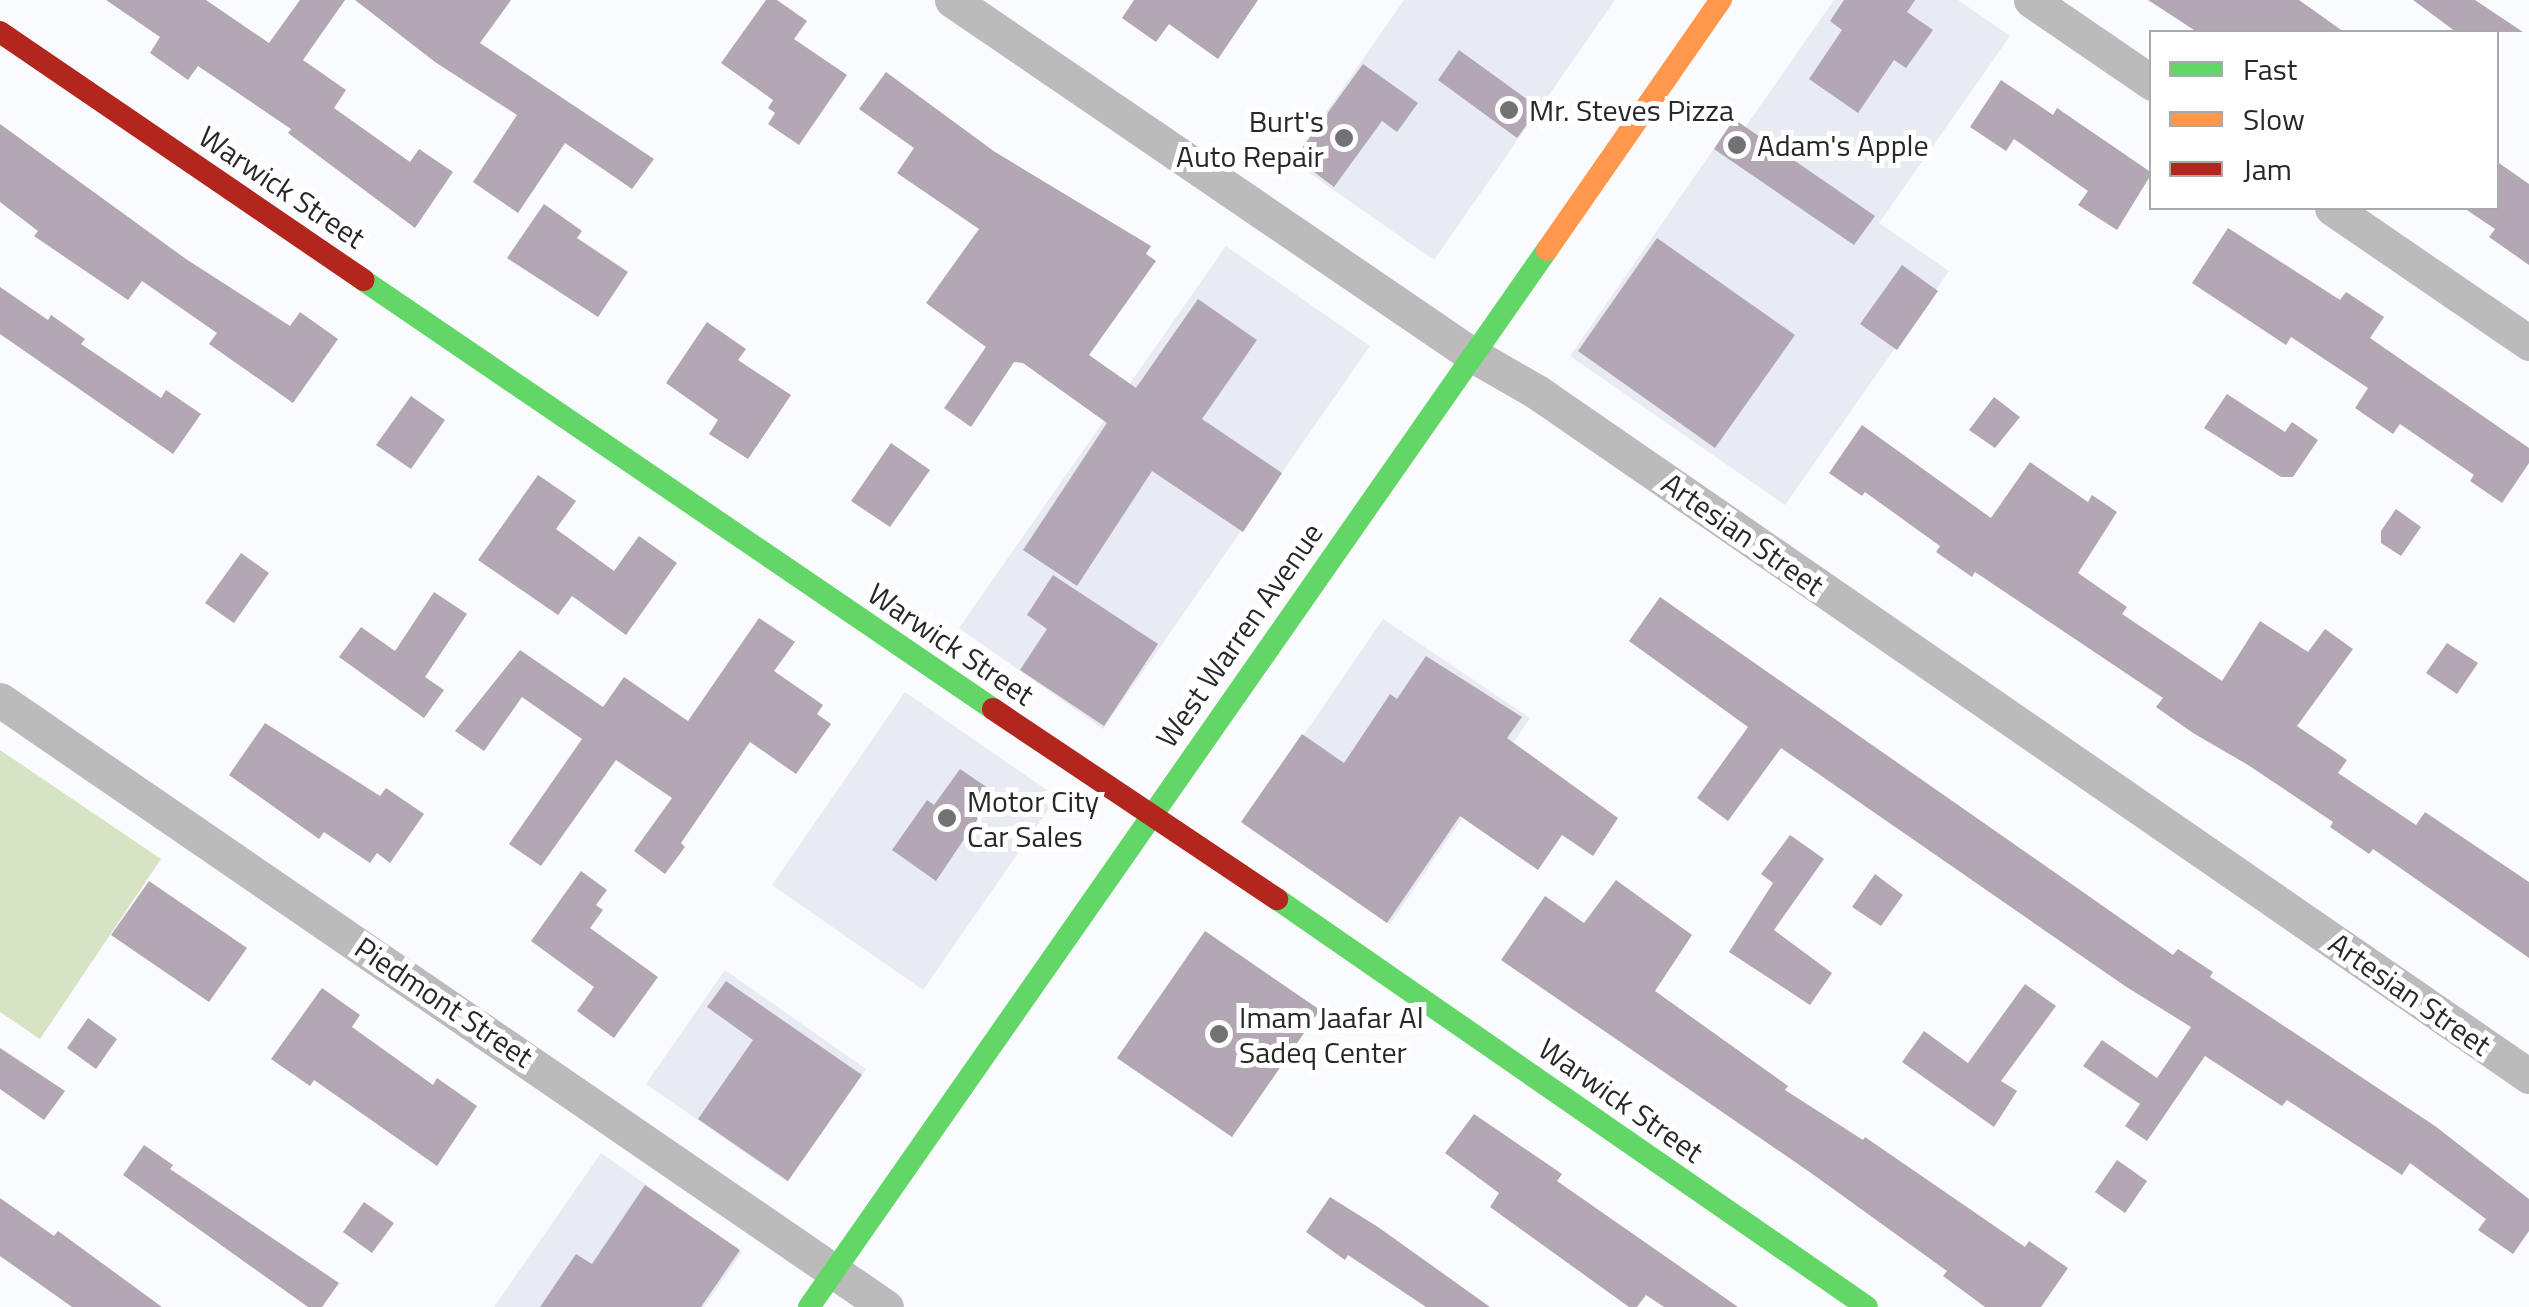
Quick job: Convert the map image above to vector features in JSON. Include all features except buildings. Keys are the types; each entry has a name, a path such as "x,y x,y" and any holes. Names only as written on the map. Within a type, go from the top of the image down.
{"street":[{"name":"Artesian Street","path":"952,0 1471,354 1537,392 2529,1076"},
{"name":"West Warren Avenue","path":"809,1307 1721,0"},
{"path":"2031,0 2149,81"},
{"name":"Warwick Street","path":"0,32 1150,816 1214,855 1867,1307"},
{"path":"2335,210 2529,343"},
{"name":"Piedmont Street","path":"0,700 886,1307"}],"shaded area":[{"path":"1404,0 1615,0 1434,260 1292,161"},
{"path":"1834,0 1958,0 2010,36 1879,223 1949,271 1785,505 1570,356 1733,121 1744,129"},
{"path":"1226,246 1370,346 1103,729 959,628"},
{"path":"1383,619 1530,718 1390,924 1243,824"},
{"path":"905,692 1057,797 923,990 772,885"},
{"path":"725,970 866,1069 787,1182 646,1084"},
{"path":"601,1153 742,1252 704,1307 494,1307"}],"green space":[{"path":"0,750 161,859 40,1039 0,1012"}],"traffic: fast":[{"path":"809,1307 1547,250"},
{"path":"363,280 993,709"},
{"path":"1277,899 1867,1307"}],"traffic: slow":[{"path":"1547,250 1721,0"}],"traffic: jam":[{"path":"0,32 363,280"},
{"path":"993,709 1277,899"}],"place":[{"name":"Mr. Steves Pizza","path":"1509,110"},
{"name":"Burt's Auto Repair","path":"1344,138"},
{"name":"Adam's Apple","path":"1737,145"},
{"name":"Motor City Car Sales","path":"947,818"},
{"name":"Imam Jaafar Al Sadeq Center","path":"1219,1034"}]}
